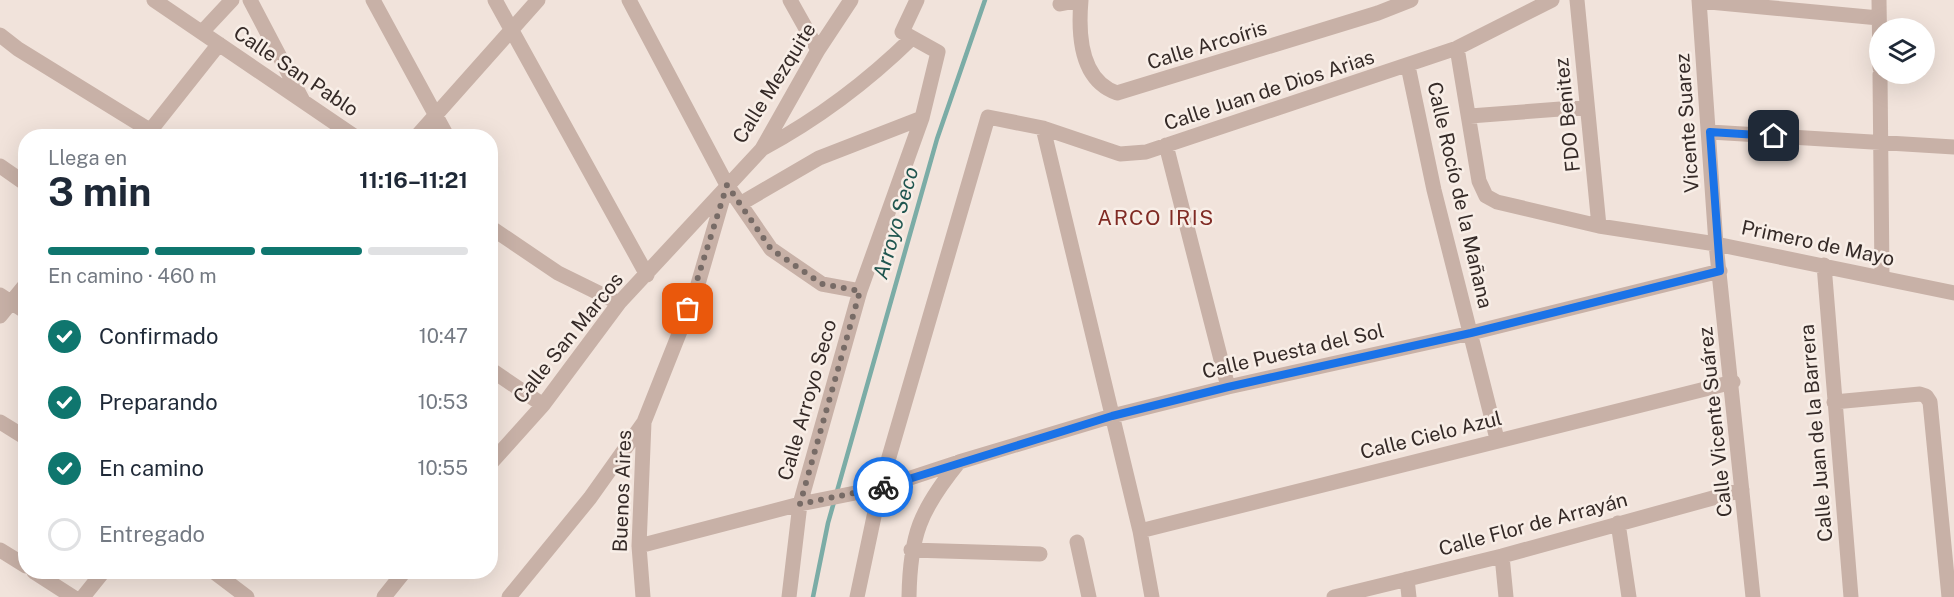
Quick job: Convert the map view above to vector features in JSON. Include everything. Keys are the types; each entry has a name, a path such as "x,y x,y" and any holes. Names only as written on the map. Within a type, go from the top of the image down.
{"street":[{"name":"Calle San Pablo","path":"154,0 203,31 343,129"},
{"path":"203,31 232,0"},
{"path":"250,0 303,103"},
{"path":"373,0 443,129"},
{"path":"495,0 510,31 647,275"},
{"path":"424,129 538,0"},
{"path":"628,0 727,185 771,249 822,284 860,291"},
{"path":"790,0 818,50"},
{"name":"Calle Mezquite","path":"727,185 762,149 818,50 851,0"},
{"path":"762,149 796,131 885,65 907,35 917,0"},
{"path":"1060,4 1081,0"},
{"name":"Calle Arcoíris","path":"1081,0 1082,47 1094,78 1105,88 1117,93 1376,7 1411,0"},
{"name":"Calle Juan de Dios Arias","path":"873,490 988,117 1043,128 1120,154 1146,152 1457,48 1552,0"},
{"name":"FDO Benitez","path":"1577,0 1599,226"},
{"path":"1699,1 1879,18 1879,0"},
{"name":"Vicente Suarez","path":"1699,1 1710,132 1716,244"},
{"path":"0,35 18,50 143,129"},
{"name":"Calle Arroyo Seco","path":"789,597 800,504 860,291 922,118 938,52 907,35"},
{"path":"156,129 219,44"},
{"path":"1457,48 1470,116 1587,107"},
{"name":"Calle Rocío de la Mañana","path":"1408,66 1434,190 1497,439"},
{"path":"1880,84 1882,277"},
{"name":"Primero de Mayo","path":"1470,116 1479,181 1486,196 1497,202 1599,226 1716,244 1954,293"},
{"path":"740,204 819,158 922,118"},
{"path":"1043,128 1140,531 1152,597"},
{"path":"1710,132 1954,147"},
{"path":"1166,145 1228,387"},
{"path":"0,166 18,178"},
{"name":"Calle San Marcos","path":"498,455 543,405 619,303 727,185"},
{"name":"Buenos Aires","path":"640,594 639,546 644,422 696,291 727,185"},
{"path":"498,231 558,273 619,303"},
{"name":"Calle Vicente Suárez","path":"1716,244 1733,382 1754,597"},
{"name":"Calle Juan de la Barrera","path":"1824,265 1851,597"},
{"name":"Calle Puesta del Sol","path":"639,546 800,504 873,490 1112,416 1228,387 1471,333 1720,271"},
{"path":"0,316 5,298 18,289"},
{"path":"5,298 18,307"},
{"path":"498,374 543,405"},
{"name":"Calle Cielo Azul","path":"1140,531 1497,439 1733,382"},
{"path":"1834,402 1920,394 1926,396 1930,402 1948,597"},
{"path":"0,422 18,433"},
{"path":"509,597 590,498 644,422"},
{"path":"909,597 911,550 922,517 937,489 959,462"},
{"path":"857,597 873,490"},
{"name":"Calle Flor de Arrayán","path":"1334,597 1502,556 1742,490"},
{"path":"1618,524 1629,597"},
{"path":"1077,542 1089,597"},
{"path":"0,550 18,561"},
{"path":"911,550 1040,554"},
{"path":"1502,556 1506,597"},
{"path":"45,579 73,597"},
{"path":"83,597 97,579"},
{"path":"223,579 246,597"},
{"path":"384,597 398,579"},
{"path":"1407,579 1409,597"}],"waterway":[{"name":"Arroyo Seco","path":"813,597 828,523 937,139 985,0"}],"way so far":[{"path":"688,309 696,291 727,185 771,249 822,284 860,291 800,504 883,487"}],"district":[{"name":"ARCO IRIS","path":"1156,218"}],"route":[{"path":"883,487 1112,416 1228,387 1471,333 1720,271 1716,244 1710,132 1774,136"}]}
